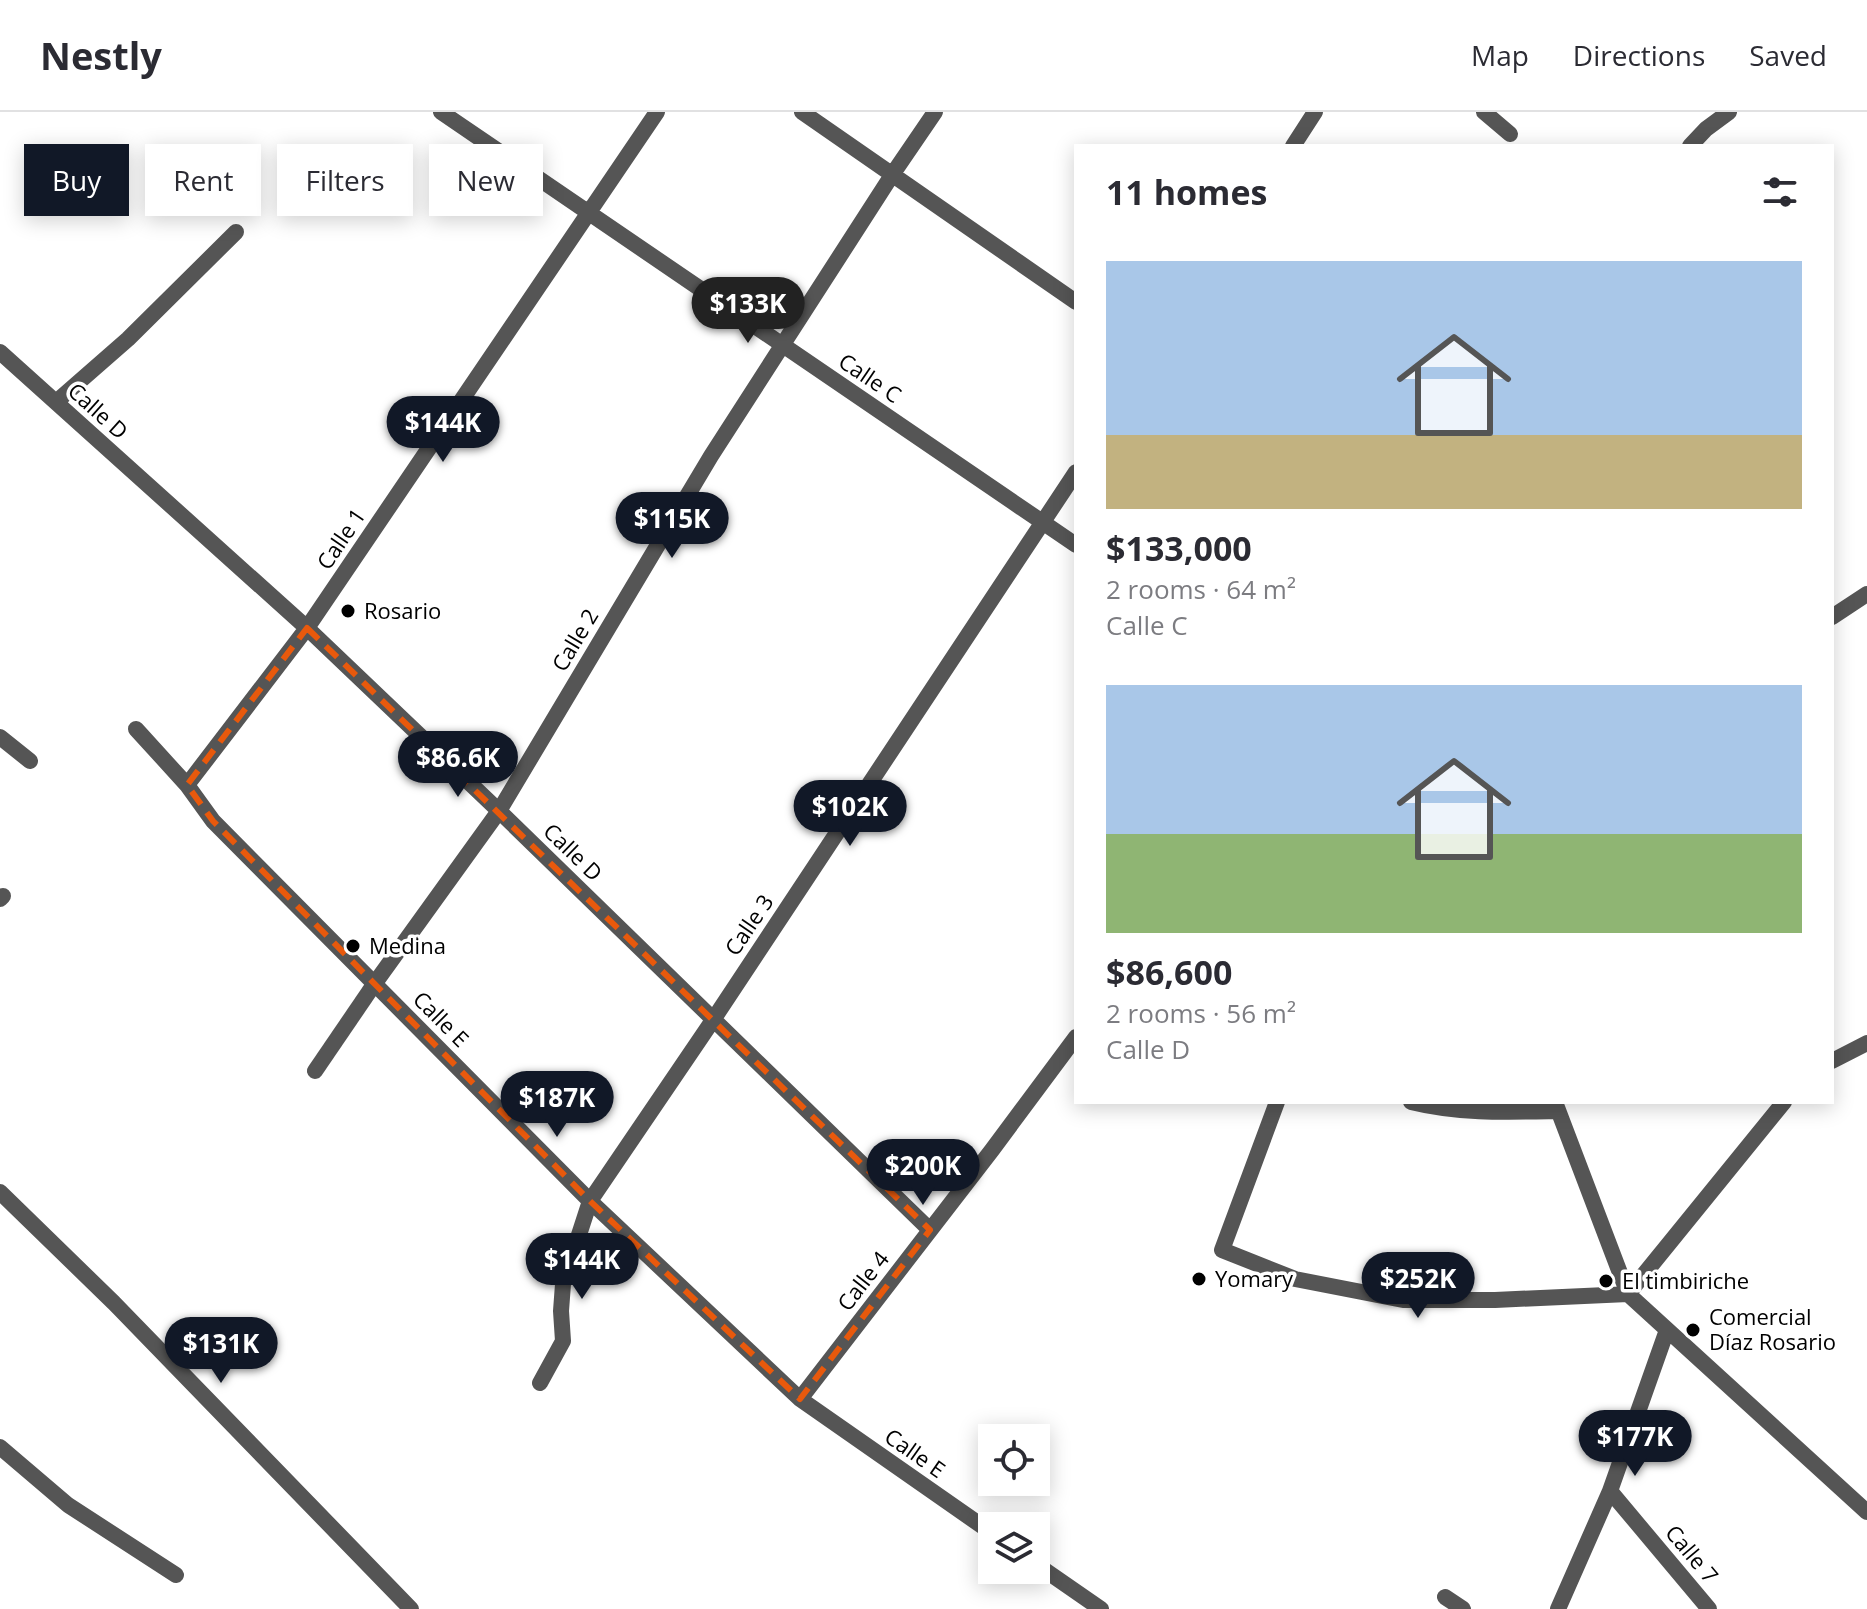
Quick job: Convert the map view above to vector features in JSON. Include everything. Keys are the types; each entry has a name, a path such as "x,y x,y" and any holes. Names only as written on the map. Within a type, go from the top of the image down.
{"street":[{"name":"Calle C","path":"441,112 1074,544"},
{"name":"Calle 1","path":"187,785 307,628 657,112"},
{"path":"802,112 1074,301"},
{"name":"Calle 2","path":"315,1071 499,811 711,456 935,112"},
{"path":"1294,144 1315,112"},
{"path":"1484,112 1510,134"},
{"path":"1692,144 1729,112"},
{"path":"56,402 128,339 236,232"},
{"name":"Calle D","path":"0,352 307,628 930,1230"},
{"name":"Calle 3","path":"540,1383 563,1341 563,1284 590,1201 1074,475"},
{"path":"1834,616 1867,594"},
{"name":"Calle E","path":"136,729 187,785 213,821 590,1201 800,1399 978,1523"},
{"path":"0,737 30,761"},
{"name":"Calle 4","path":"800,1399 1074,1040"},
{"path":"1834,1060 1867,1043"},
{"path":"1276,1104 1222,1250 1295,1279 1403,1300 1495,1300 1628,1294 1782,1104"},
{"path":"1420,1104 1490,1113 1557,1107 1628,1294 1867,1512"},
{"path":"0,1192 114,1303 411,1609"},
{"path":"1558,1609 1610,1491 1667,1330"},
{"path":"0,1447 68,1505 176,1575"},
{"name":"Calle 7","path":"1610,1491 1709,1609"},
{"path":"1050,1574 1101,1609"},
{"path":"1445,1597 1463,1609"}],"highlighted area":[{"path":"307,628 930,1230 800,1399 590,1201 213,821 187,785"}],"place":[{"name":"Rosario","path":"348,611"},
{"name":"Medina","path":"353,946"},
{"name":"Yomary","path":"1199,1279"},
{"name":"El timbiriche","path":"1606,1281"},
{"name":"Comercial Díaz Rosario","path":"1693,1330"}]}
